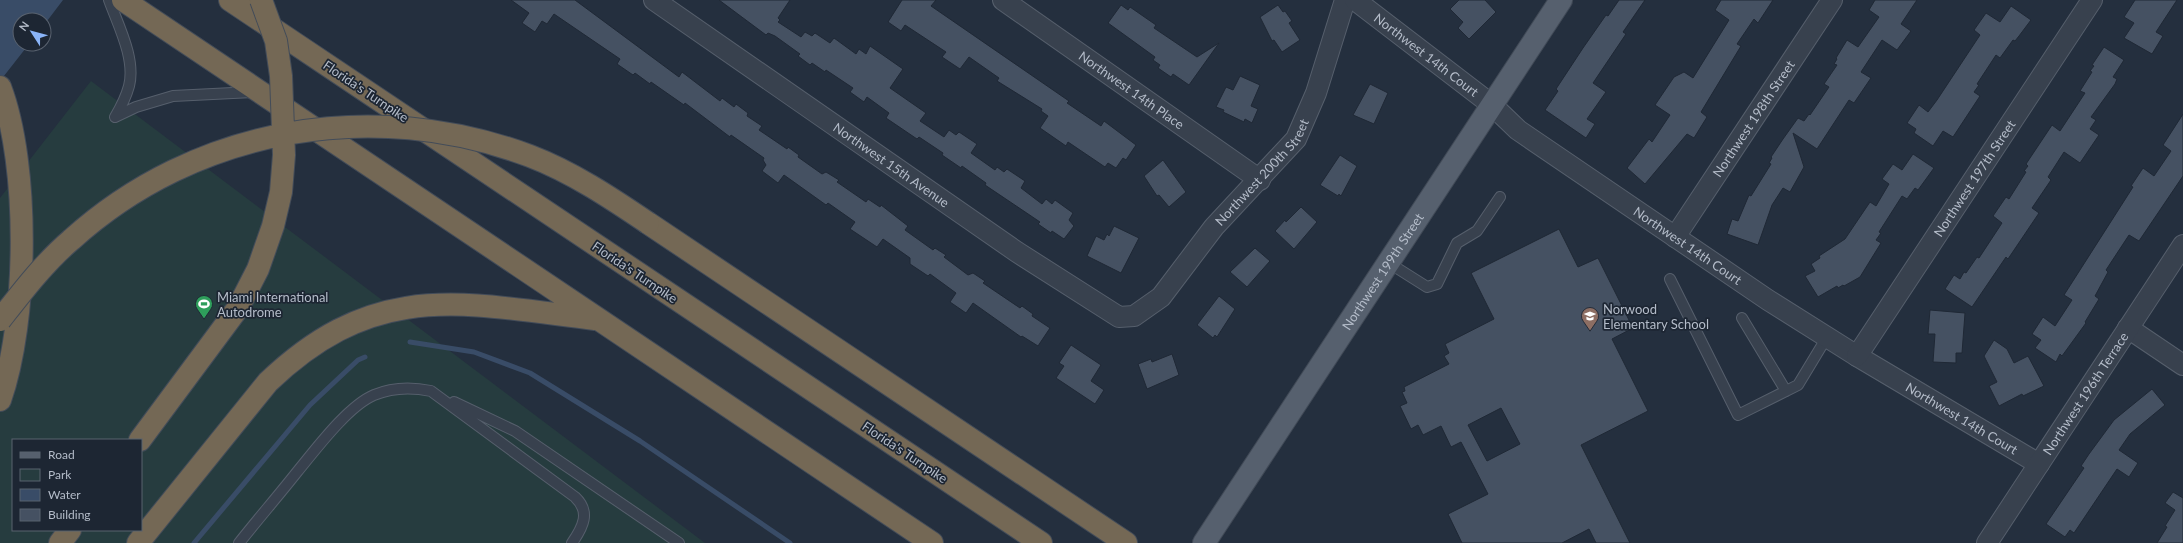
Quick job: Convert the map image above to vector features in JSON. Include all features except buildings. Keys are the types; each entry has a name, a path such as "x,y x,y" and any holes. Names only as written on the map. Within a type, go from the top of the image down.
{"highway":[{"path":"123,0 932,543"},
{"name":"Florida's Turnpike","path":"230,0 1041,543"},
{"path":"141,439 238,308 258,269 273,226 281,192 284,155 281,76 276,41 261,0"},
{"path":"0,400 15,336 20,270 20,206 17,155 3,96"},
{"path":"0,320 45,266 70,240 127,196 191,162 266,137 299,131 359,126 410,127 459,135 531,156 566,172 648,223 1122,540"},
{"path":"138,543 268,382 289,362 331,333 357,320 383,312 439,304 469,304 600,320"},
{"path":"60,543 69,531"}],"main road":[{"name":"Northwest 199th Street","path":"1204,543 1561,0"}],"street":[{"name":"Northwest 15th Avenue","path":"654,0 1016,252 1119,317 1134,316"},
{"name":"Northwest 14th Place","path":"1003,0 1260,180"},
{"name":"Northwest 200th Street","path":"1134,316 1161,297 1214,227 1260,180 1296,139 1316,93 1344,0"},
{"name":"Northwest 14th Court","path":"1355,0 1492,105 1518,130 1675,237 1857,356 2039,464"},
{"name":"Northwest 198th Street","path":"1675,237 1832,0"},
{"name":"Northwest 197th Street","path":"1857,356 2092,0"},
{"name":"Northwest 196th Terrace","path":"1987,543 2183,244"},
{"path":"2128,328 2183,364"}],"lane":[{"path":"110,0 130,65 130,84 125,98 115,117 142,104 173,96 259,92"},
{"path":"1389,263 1428,287 1437,284 1457,243 1477,231 1500,197"},
{"path":"1670,279 1738,415 1798,385 1827,337"},
{"path":"1742,318 1786,391"},
{"path":"239,543 331,432 364,400 375,394 400,388 412,387 431,391 515,431 679,543"},
{"path":"431,391 582,503 585,521 572,543"}],"green space":[{"name":"Miami International Autodrome","path":"91,81 705,543 0,543 0,198"}],"water":[{"path":"0,0 63,0 52,14 52,12 12,12 12,52 23,52 0,81"}],"waterway":[{"path":"410,342 474,352 530,373 640,441 790,543"},
{"path":"194,543 310,405 358,360 365,357"}],"place":[{"name":"Miami International Autodrome","path":"204,319"},
{"name":"Norwood Elementary School","path":"1590,331"}]}
